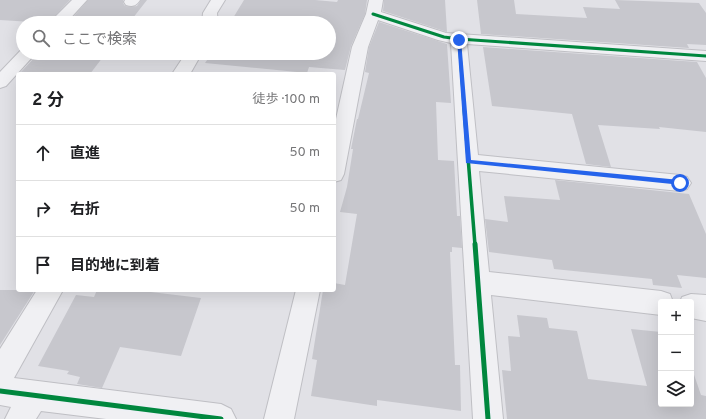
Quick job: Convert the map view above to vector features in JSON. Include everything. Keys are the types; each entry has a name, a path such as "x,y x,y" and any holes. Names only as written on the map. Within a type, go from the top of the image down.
{"street":[{"path":"64,16 80,0"},
{"path":"210,16 210,13 218,0"},
{"path":"336,164 360,47 375,7 444,37 459,40 706,56"},
{"path":"459,40 488,419"},
{"path":"0,82 21,60"},
{"path":"182,72 190,60"},
{"path":"468,162 680,183"},
{"path":"477,282 658,303"},
{"path":"0,375 50,292"},
{"path":"280,419 308,292"},
{"path":"694,306 706,308"},
{"path":"0,391 27,407 221,419"}],"building":[{"path":"0,0 70,0 55,16 16,16 16,21 0,20"},
{"path":"88,0 123,0 125,6 131,7 137,6 141,0 147,0 134,16 74,16"},
{"path":"244,0 315,0 337,2 338,0 367,0 365,14 351,46 345,70 309,67 307,72 297,72 205,63 207,60 336,60 336,16 234,16"},
{"path":"384,0 445,0 447,32 383,11"},
{"path":"477,0 514,0 516,14 587,18 583,7 620,9 615,0 699,3 706,13 706,45 687,44 689,48 481,34"},
{"path":"379,22 447,44 451,103 436,102 438,160 454,161 457,216 460,216 462,248 452,247 452,252 450,252 455,365 460,365 461,411 377,400 377,406 311,396 317,360 312,359 323,292 336,292 336,283 345,285 357,214 340,212 347,187 353,149 351,149 357,119 369,73 365,72 369,47"},
{"path":"483,47 697,62 706,78 706,132 659,127 660,129 598,125 611,167 586,164 572,114 492,106"},
{"path":"32,60 101,60 92,72 21,72"},
{"path":"555,180 689,194 706,234 706,278 677,275 682,288 653,285 652,279 554,269 552,260 489,252 485,219 508,222 504,196 560,200"},
{"path":"0,290 34,292 0,345"},
{"path":"96,292 151,292 201,298 181,356 120,347 102,388 77,384 80,377 67,374 69,371 38,366 76,295 94,297"},
{"path":"517,315 547,318 549,328 577,331 588,379 647,386 631,329 658,332 658,407 694,407 694,375 701,395 706,396 706,419 507,419 502,370 511,371 508,336 520,337"}],"cycle path":[{"path":"373,14 444,37 459,39 706,56"},
{"path":"459,39 488,419"},
{"path":"0,391 221,419"}],"route":[{"path":"459,40 468,162 680,183"}]}
